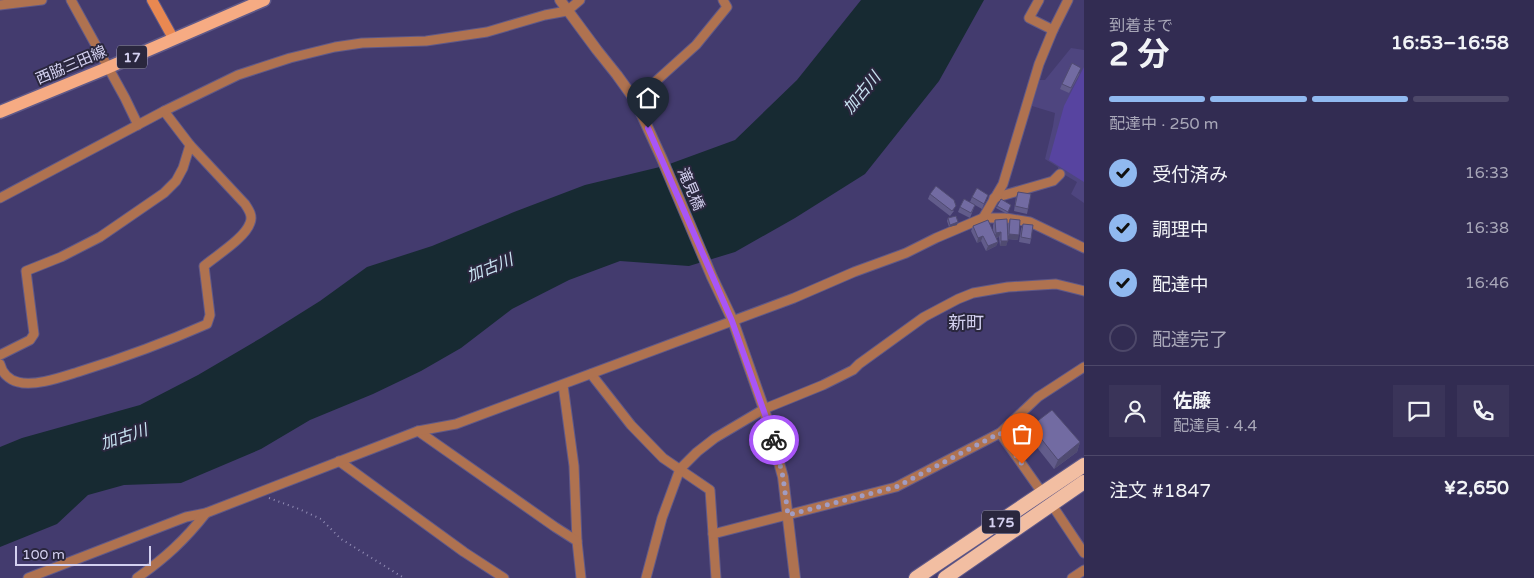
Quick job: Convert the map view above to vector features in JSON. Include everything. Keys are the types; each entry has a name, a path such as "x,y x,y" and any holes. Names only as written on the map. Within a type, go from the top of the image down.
{"highway":[{"name":"175","path":"916,578 1084,465"},
{"name":"175","path":"945,578 1084,482"}],"main road":[{"path":"152,0 173,38"},
{"name":"西脇三田線","path":"0,112 264,0"}],"street":[{"path":"0,5 42,0"},
{"path":"71,0 138,125"},
{"name":"滝見橋","path":"560,0 617,75 641,112 732,321 764,409 783,477 796,578"},
{"path":"0,198 164,111 238,75 290,58 335,47 362,43 426,40 487,32 567,10 580,0"},
{"path":"634,100 696,45 727,7 723,0"},
{"path":"1039,0 1029,18 1053,30"},
{"path":"983,218 1003,184 1039,64 1068,0"},
{"path":"0,364 6,376 18,382 33,383 63,377 127,357 207,324 210,315 204,266 244,234 251,221 250,212 245,204 190,145 164,111"},
{"path":"0,355 30,340 34,334 26,272 100,237 164,193 176,181 183,168 190,145"},
{"path":"994,198 1053,181 1060,174"},
{"path":"28,578 418,431 456,424 564,385 794,298 854,272 906,253 983,218 1006,218 1030,222 1084,248"},
{"path":"646,578 662,518 680,469 715,438 764,409 823,385 853,370 865,359 924,317 972,293 1008,287 1056,284 1084,291"},
{"path":"714,534 896,487 1000,433 1038,396 1084,367"},
{"path":"591,374 631,425 663,458 710,490 716,578"},
{"path":"564,385 574,466 577,541 582,578"},
{"path":"418,431 555,528 577,541"},
{"path":"1000,433 1043,494"},
{"path":"339,461 464,552 504,578"},
{"path":"1052,505 1084,553"},
{"path":"137,578 160,562 190,533 206,512"},
{"path":"1072,578 1084,570"}],"path":[{"path":"255,493 321,519 341,538 404,578"}],"shaded area":[{"path":"1071,48 1084,50 1084,203 1071,194 1077,182 1058,171 1058,167 1045,159 1055,113 1032,106 1040,80 1045,80"},
{"path":"1084,67 1084,182 1049,160 1064,106"}],"water":[{"name":"加古川","path":"861,0 984,0 939,81 865,174 795,218 735,252 689,266 620,261 569,280 512,309 461,348 421,371 373,394 310,420 261,449 181,483 124,485 88,495 57,524 0,547 0,447 22,438 140,405 198,375 261,338 320,301 367,267 432,246 585,185 664,166 735,140 797,80"}],"building":[{"path":"1072,63 1081,68 1071,88 1062,84"},
{"path":"936,186 954,200 956,206 952,211 930,194"},
{"path":"977,188 988,195 984,204 972,197"},
{"path":"1018,192 1031,194 1028,209 1015,206"},
{"path":"964,199 975,205 971,213 960,207"},
{"path":"1001,199 1011,205 1008,212 997,206"},
{"path":"956,216 958,222 950,225 948,218"},
{"path":"1007,219 1008,241 1001,241 1001,232 996,233 995,220"},
{"path":"1010,219 1020,220 1019,235 1009,234"},
{"path":"988,220 998,242 988,246 983,236 978,238 973,226"},
{"path":"1023,224 1033,225 1031,239 1021,237"},
{"path":"1052,410 1080,442 1058,460 1031,426"}],"way so far":[{"path":"774,440 783,477 788,515 896,487 1000,433 1022,464"}],"district":[{"name":"新町","path":"966,323"}],"route":[{"path":"648,128 732,321 774,440"}]}
